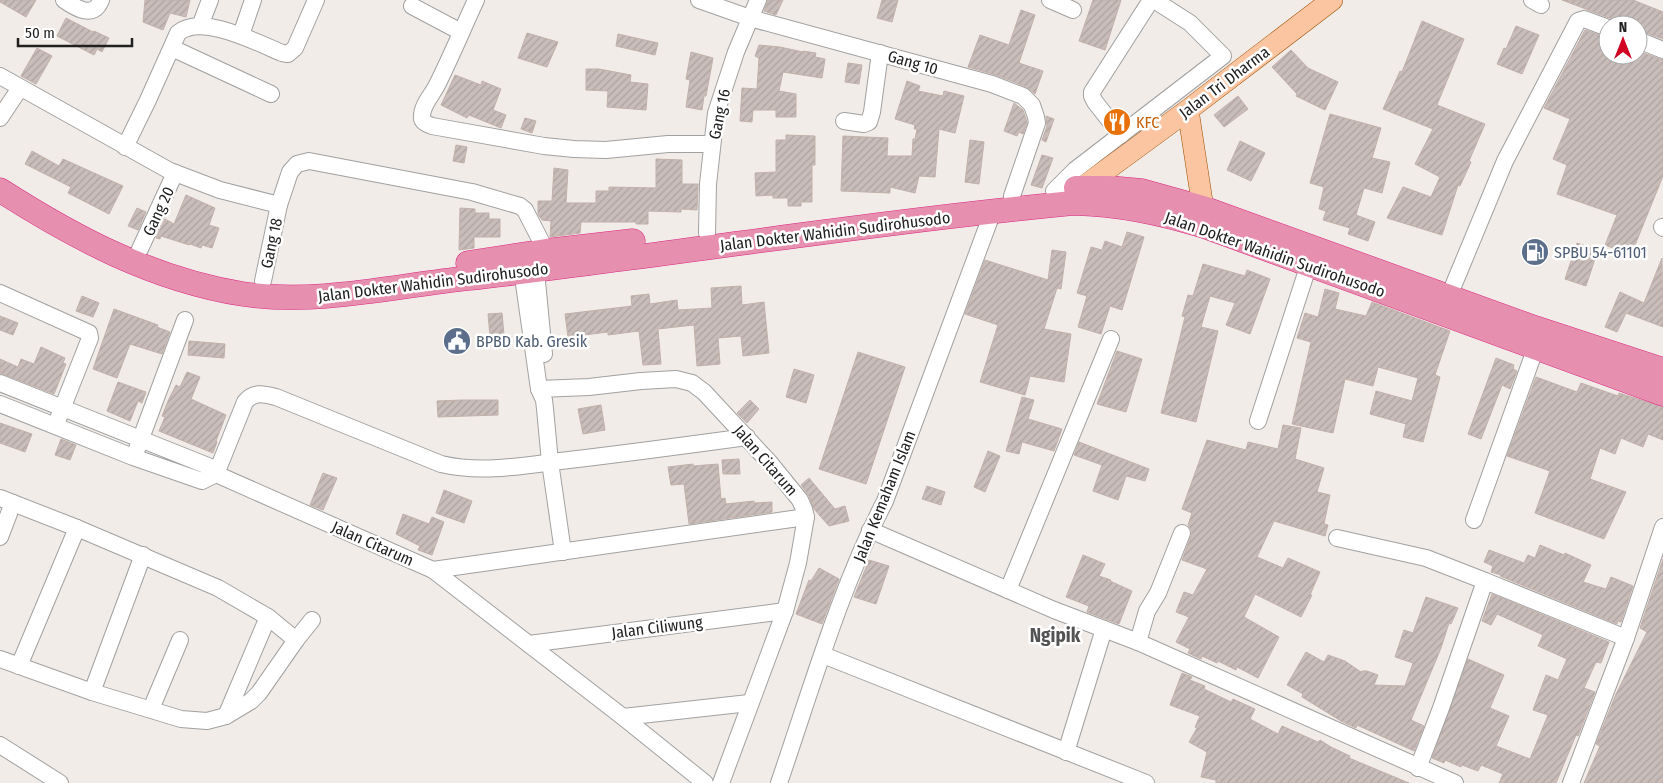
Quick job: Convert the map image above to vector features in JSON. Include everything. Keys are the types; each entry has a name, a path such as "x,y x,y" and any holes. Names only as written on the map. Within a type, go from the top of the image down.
{"highway":[{"name":"Jalan Dokter Wahidin Sudirohusodo","path":"0,172 46,201 83,221 167,260 201,270 263,281 306,282 341,280 992,211 1070,194"},
{"name":"Jalan Dokter Wahidin Sudirohusodo","path":"0,190 78,236 143,267 196,285 245,294 300,297 364,292 444,281 532,260 707,233 937,204 1012,196 1070,194 1102,204 1159,213 1204,217 1449,296 1535,328 1663,370"},
{"name":"Jalan Dokter Wahidin Sudirohusodo","path":"1204,217 1309,264 1663,394"}],"main road":[{"name":"Jalan Tri Dharma","path":"1070,194 1182,102 1332,0"},
{"path":"1182,102 1204,217"}],"street":[{"path":"64,0 85,12 94,10 99,6 101,0"},
{"path":"200,26 210,0"},
{"path":"240,35 253,0"},
{"path":"125,147 178,33 183,29 200,26 240,35 282,53 291,53 316,0"},
{"path":"476,0 422,115 422,120 432,126 536,145 574,149 606,150 668,144 712,144"},
{"name":"Gang 10","path":"699,0 750,18 992,84 1023,96 1032,105 1037,123 1012,196"},
{"name":"Gang 16","path":"707,233 708,184 716,113 736,52 758,0"},
{"path":"1050,0 1073,10"},
{"path":"1070,194 1075,170 1121,135 1182,102 1223,56 1190,23 1152,0 1092,92 1095,102 1121,135"},
{"path":"412,6 461,32"},
{"path":"1449,296 1505,161 1578,21 1584,19 1598,24"},
{"path":"1648,44 1663,50"},
{"path":"172,48 271,94"},
{"path":"844,121 864,124 869,122 880,53"},
{"path":"0,76 175,173 220,190 279,205"},
{"path":"0,118 20,88"},
{"name":"Gang 18","path":"263,281 279,205 290,172 298,164 309,161 472,192 520,206 525,210 532,260 550,462 563,552"},
{"name":"Gang 20","path":"140,249 175,173"},
{"name":"Jalan Kemaham Islam","path":"779,783 823,655 870,530 885,501 992,211"},
{"path":"1258,421 1309,264"},
{"path":"0,293 89,333 90,338 56,425"},
{"path":"133,457 185,320"},
{"path":"1008,590 1111,339"},
{"path":"1474,520 1536,347"},
{"name":"Jalan Citarum","path":"544,392 641,381 676,379 692,383 704,392 746,437 800,500 806,517"},
{"name":"Jalan Citarum","path":"0,383 208,466 216,474 433,570 705,783"},
{"path":"0,404 133,457 202,481 216,474 245,402 252,395 263,394 276,397 441,464 456,468 494,469 746,437"},
{"path":"0,537 6,501 78,528 218,588 268,617 296,640"},
{"path":"433,570 806,517 798,563 785,611 749,703 721,783"},
{"path":"19,666 78,528"},
{"path":"870,530 1008,590 1138,642 1455,783"},
{"path":"1571,783 1626,638 1662,531"},
{"path":"1138,642 1147,611 1158,593 1182,533"},
{"path":"1337,538 1426,558 1626,638"},
{"path":"92,692 143,555"},
{"path":"1418,768 1485,581"},
{"name":"Jalan Ciliwung","path":"529,644 785,611"},
{"path":"226,716 268,617"},
{"path":"0,659 92,692 151,709 195,721 217,720 251,701 259,693 312,620"},
{"path":"1066,752 1104,629"},
{"path":"151,709 180,640"},
{"path":"823,655 1146,783"},
{"path":"623,717 749,703"},
{"path":"0,745 60,783"}],"building":[{"path":"0,0 36,0 26,17 0,2"},
{"path":"145,0 190,0 186,17 170,13 163,30 143,22"},
{"path":"768,0 783,0 776,15 764,11"},
{"path":"882,0 898,0 892,22 877,18"},
{"path":"1093,0 1121,0 1105,50 1079,41"},
{"path":"1562,0 1633,0 1663,12 1663,39 1648,34 1648,15 1601,15"},
{"path":"1021,10 1035,15 1019,63 1043,71 1035,94 1027,87 968,67 980,35 1009,45"},
{"path":"66,18 109,38 102,52 97,49 94,55 57,36"},
{"path":"1422,21 1464,39 1437,105 1485,124 1469,161 1471,162 1460,186 1458,185 1442,235 1387,218 1403,187 1431,197 1440,177 1415,164 1433,129 1383,109 1400,71 1402,72"},
{"path":"1516,26 1539,35 1522,74 1497,64"},
{"path":"1585,30 1598,35 1598,65 1648,65 1648,55 1663,60 1663,176 1631,255 1605,245 1617,215 1557,194 1567,165 1553,159 1570,119 1544,108"},
{"path":"527,33 558,42 547,67 518,58"},
{"path":"618,34 658,43 655,55 616,46"},
{"path":"759,45 816,53 815,57 825,59 822,78 783,72 779,91 796,94 796,117 776,117 776,110 753,110 752,122 740,121 742,88 757,89 759,58 755,56"},
{"path":"37,48 52,56 36,84 21,76"},
{"path":"1291,50 1308,68 1338,82 1325,110 1296,96 1297,94 1272,67"},
{"path":"691,52 713,58 702,110 686,107 690,80 686,79"},
{"path":"848,63 862,65 859,84 845,82"},
{"path":"586,69 599,69 631,75 630,82 648,84 646,110 607,107 608,91 586,90"},
{"path":"455,75 481,85 482,81 501,89 493,110 506,115 501,128 469,115 467,118 441,105"},
{"path":"907,81 920,86 918,91 943,96 944,91 964,96 955,133 939,129 935,177 919,176 915,193 890,187 890,193 841,191 843,136 888,138 887,156 912,156 913,139 915,139 917,129 914,129 915,125 895,119"},
{"path":"1238,96 1248,109 1224,127 1214,115"},
{"path":"1014,103 1023,110 1027,122 1023,134 1019,132 1017,136 1004,131"},
{"path":"1330,114 1381,128 1372,158 1390,162 1382,193 1364,188 1356,215 1375,222 1368,241 1348,234 1350,228 1323,220 1326,211 1319,209 1324,187 1310,183"},
{"path":"1046,116 1054,119 1046,142 1042,140 1047,126"},
{"path":"525,118 536,121 532,133 521,129"},
{"path":"786,135 815,136 815,165 812,165 812,202 801,202 801,206 788,206 788,198 773,198 773,195 756,196 755,173 776,172 776,140 786,140"},
{"path":"970,140 984,142 979,184 965,182"},
{"path":"1240,141 1265,153 1251,181 1227,170"},
{"path":"456,145 467,147 464,163 453,161"},
{"path":"32,151 59,166 63,159 123,186 109,214 68,193 71,187 25,164"},
{"path":"1042,155 1053,158 1042,188 1031,185"},
{"path":"656,159 682,160 682,184 698,184 697,210 681,209 681,212 648,211 648,224 636,224 636,222 581,222 580,233 550,237 551,221 542,220 538,214 538,201 552,201 554,168 568,170 566,203 596,203 596,191 609,191 609,187 656,188"},
{"path":"186,195 215,208 209,225 219,228 212,248 202,245 201,248 161,236 160,239 156,238 165,219 174,224"},
{"path":"137,208 146,212 138,230 128,226"},
{"path":"460,208 475,209 475,213 489,213 489,219 500,219 500,237 474,237 474,248 459,250"},
{"path":"1127,232 1144,237 1122,310 1110,306 1101,334 1078,327 1087,296 1077,293 1091,247 1102,250 1105,241 1122,247"},
{"path":"1577,243 1598,250 1586,286 1565,279"},
{"path":"1052,250 1066,252 1061,289 1057,288 1044,329 1071,334 1064,382 1030,376 1025,395 980,382 998,325 965,314 985,260 1048,280"},
{"path":"1662,258 1663,327 1626,313 1617,332 1605,327 1620,292 1644,303"},
{"path":"1203,264 1245,276 1247,270 1270,279 1250,334 1226,325 1235,303 1210,296 1201,327 1218,331 1196,422 1161,413 1185,317 1182,316 1188,295 1193,296"},
{"path":"741,286 742,305 764,302 769,353 743,356 741,336 718,338 720,364 697,366 694,325 658,329 661,364 643,365 639,331 608,335 608,332 568,337 565,314 632,306 631,296 649,294 650,304 677,300 678,310 712,308 711,288"},
{"path":"1325,289 1339,293 1335,309 1366,316 1372,302 1450,331 1435,375 1440,377 1423,442 1403,437 1406,424 1370,414 1376,391 1412,401 1418,378 1378,367 1373,386 1345,379 1333,433 1292,424 1311,342 1297,338 1305,313 1318,317"},
{"path":"82,296 99,303 93,317 76,311"},
{"path":"114,309 158,325 157,327 170,332 162,354 130,344 117,378 93,369"},
{"path":"502,313 504,335 490,337 488,314"},
{"path":"0,316 18,323 13,335 0,330"},
{"path":"189,341 225,344 224,358 188,355"},
{"path":"41,347 65,358 63,363 66,364 54,394 0,373 0,359 18,367 21,359 34,364"},
{"path":"1117,351 1142,359 1126,412 1097,404"},
{"path":"858,352 905,367 866,484 819,469"},
{"path":"1496,358 1514,365 1513,369 1517,371 1510,389 1502,385 1481,439 1468,434"},
{"path":"794,369 814,375 806,403 786,397"},
{"path":"187,372 200,377 191,399 226,415 213,453 159,431 165,417 162,416 168,401 176,385 180,387"},
{"path":"1536,377 1577,392 1581,383 1618,396 1619,393 1663,407 1663,440 1648,434 1643,447 1621,438 1615,454 1600,448 1590,479 1626,492 1604,539 1535,513 1550,471 1507,456"},
{"path":"118,382 146,392 142,403 138,401 130,421 107,411"},
{"path":"1022,397 1034,400 1028,419 1062,429 1054,451 1022,442 1019,454 1006,451"},
{"path":"498,400 498,415 438,417 437,401"},
{"path":"750,400 759,409 747,423 737,413"},
{"path":"601,405 605,430 583,434 578,409"},
{"path":"0,423 32,434 25,452 0,443"},
{"path":"1283,425 1301,428 1295,459 1324,468 1317,492 1330,495 1324,524 1328,525 1325,536 1274,521 1257,557 1283,568 1288,558 1320,572 1310,595 1312,595 1301,617 1255,594 1244,617 1279,637 1258,678 1237,667 1236,670 1202,656 1201,659 1188,653 1190,649 1176,642 1189,617 1176,612 1184,592 1193,595 1207,569 1182,560 1191,536 1192,531 1188,525 1192,513 1182,509 1207,440 1246,450 1248,442 1278,449"},
{"path":"61,439 76,445 70,460 55,455"},
{"path":"1079,442 1149,469 1145,481 1126,476 1118,500 1093,491 1102,465 1074,455"},
{"path":"988,451 1000,456 985,492 974,487"},
{"path":"739,459 740,474 723,474 722,460"},
{"path":"693,464 693,466 718,464 721,499 725,498 726,504 754,501 754,503 772,502 772,512 689,524 684,484 671,485 668,467"},
{"path":"323,473 337,478 323,510 310,505"},
{"path":"809,478 835,509 845,506 849,521 829,526 814,509 809,496 801,485"},
{"path":"927,486 945,492 941,505 922,499"},
{"path":"444,490 472,501 464,523 436,513"},
{"path":"403,514 429,524 432,517 444,522 432,555 418,550 420,546 396,534"},
{"path":"1540,545 1564,555 1565,553 1591,565 1583,582 1606,589 1611,577 1633,586 1621,622 1618,621 1617,624 1500,576 1491,572 1493,566 1484,562 1489,550 1524,563 1528,555 1535,558"},
{"path":"1083,555 1105,564 1099,576 1132,591 1119,624 1087,612 1089,606 1066,597"},
{"path":"1663,559 1663,783 1584,783 1600,746 1596,744 1616,694 1647,632 1640,628"},
{"path":"869,560 889,566 876,604 854,597"},
{"path":"819,568 839,579 822,624 796,614 809,580 811,581"},
{"path":"1492,594 1609,642 1601,663 1596,662 1584,688 1595,692 1578,736 1576,735 1556,783 1499,783 1503,774 1481,765 1478,771 1462,765 1461,767 1445,760 1444,763 1432,758 1468,659 1504,675 1490,708 1509,716 1496,746 1530,759 1548,715 1533,710 1546,675 1558,680 1567,659 1538,646 1543,635 1497,614 1491,625 1482,621"},
{"path":"1426,597 1458,608 1451,624 1449,623 1441,648 1411,720 1424,726 1414,751 1357,725 1356,728 1341,721 1302,697 1303,694 1287,685 1306,652 1324,662 1328,655 1345,661 1361,672 1367,671 1378,675 1374,685 1405,686 1413,663 1395,657 1404,630 1413,633"},
{"path":"1182,673 1192,677 1190,680 1205,686 1204,689 1231,702 1233,699 1255,709 1250,719 1278,734 1282,726 1318,742 1320,740 1350,756 1349,758 1409,783 1216,783 1216,780 1201,777 1207,752 1189,742 1197,728 1195,727 1200,716 1170,705"}],"place":[{"name":"KFC","path":"1117,122"},
{"name":"SPBU 54-61101","path":"1535,252"},
{"name":"BPBD Kab. Gresik","path":"457,341"}],"district":[{"name":"Ngipik","path":"1055,635"}]}
